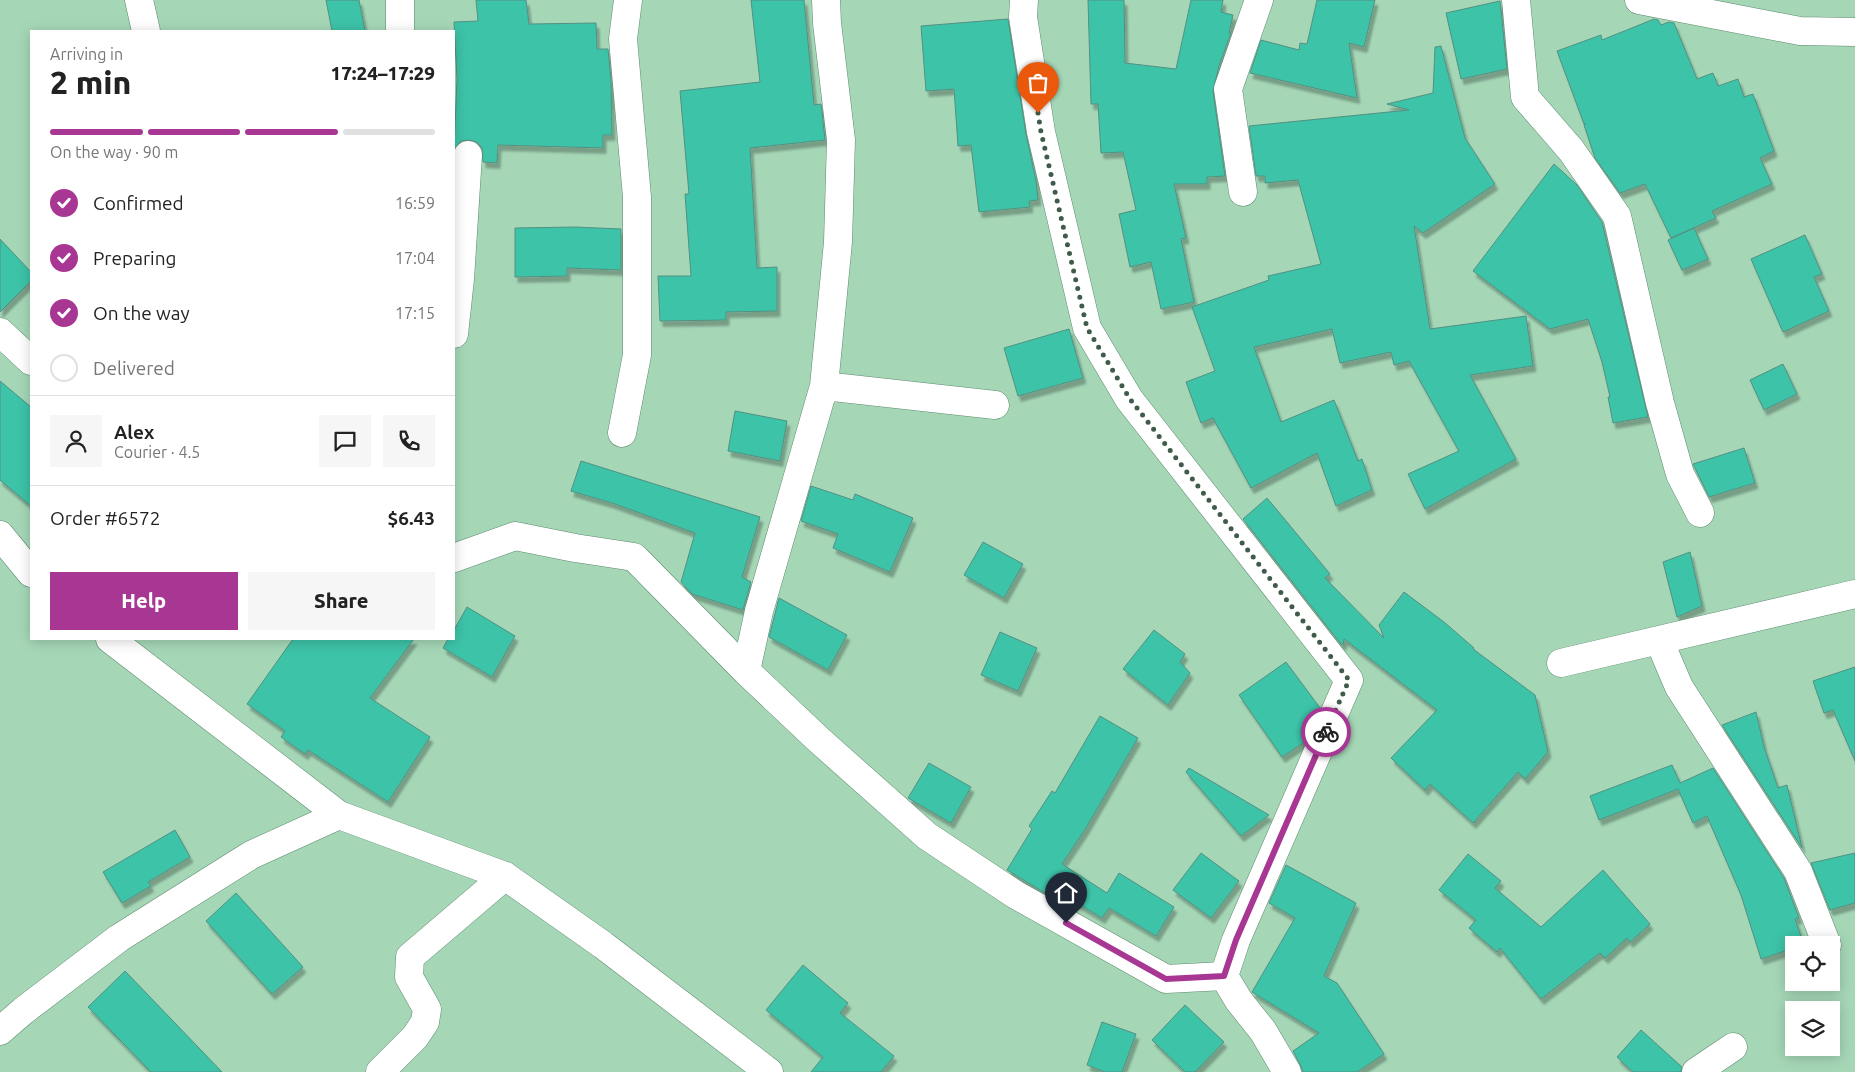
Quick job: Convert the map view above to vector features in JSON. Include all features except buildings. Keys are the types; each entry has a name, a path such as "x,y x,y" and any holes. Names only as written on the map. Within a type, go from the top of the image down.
{"street":[{"path":"139,0 146,30"},
{"path":"400,0 400,30"},
{"path":"622,433 637,354 637,197 623,39 628,0"},
{"path":"746,670 759,611 824,386 838,242 841,140 826,0"},
{"path":"1024,0 1023,17 1041,132 1087,328 1130,399 1349,680 1236,940 1224,976"},
{"path":"1243,192 1228,89 1259,0"},
{"path":"1516,0 1525,97 1571,150 1617,216 1660,403 1680,474 1700,513"},
{"path":"1638,0 1800,31 1855,32"},
{"path":"455,325 468,155"},
{"path":"0,332 30,360"},
{"path":"824,386 995,405"},
{"path":"0,535 30,572"},
{"path":"455,558 515,536 634,557 746,670 819,740 927,836 1016,895 1166,979 1224,976"},
{"path":"1561,663 1855,594"},
{"path":"111,640 339,815 505,876 604,945 769,1072"},
{"path":"1659,640 1678,687 1798,872 1823,936"},
{"path":"0,1031 23,1011 119,938 251,855 339,815"},
{"path":"380,1072 414,1037 425,1022 427,1009 409,977 410,958 505,876"},
{"path":"1224,976 1239,1000 1263,1031 1288,1072"},
{"path":"1696,1072 1733,1047"}],"way so far":[{"path":"1038,113 1087,328 1130,399 1349,680 1326,732"}],"route":[{"path":"1066,923 1166,979 1224,976 1236,940 1326,732"}]}
